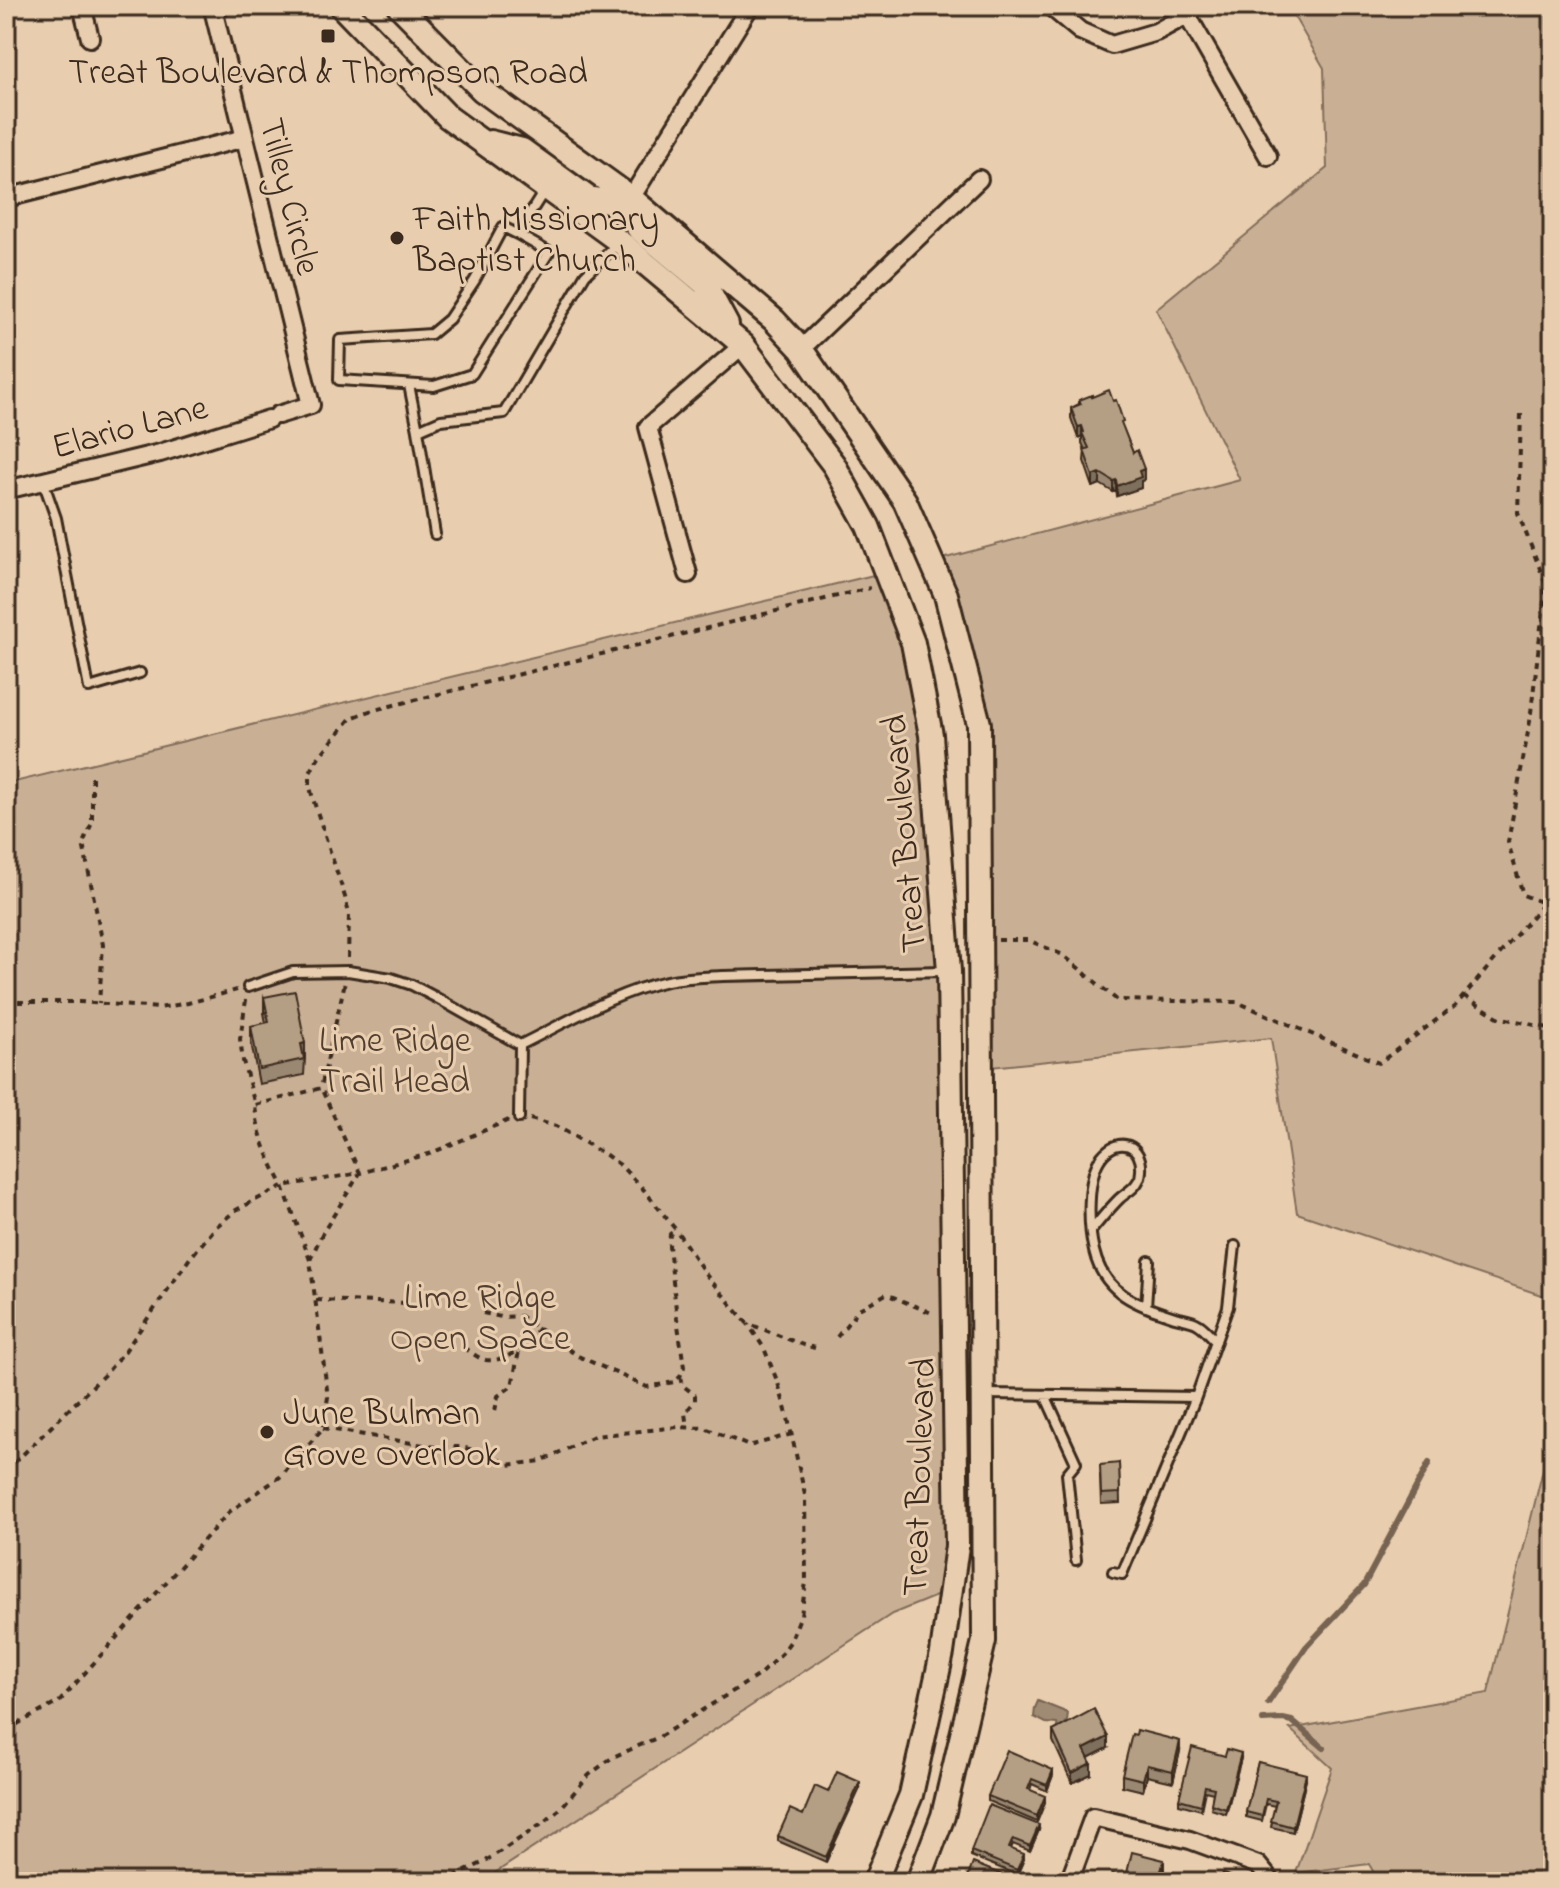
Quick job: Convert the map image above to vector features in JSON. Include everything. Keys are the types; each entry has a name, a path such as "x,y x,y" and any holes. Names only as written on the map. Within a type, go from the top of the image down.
{"main road":[{"name":"Treat Boulevard","path":"341,6 448,117 620,242 738,342 834,465 868,526 913,643 931,735 949,971 957,1546 942,1653 911,1795 875,1882"},
{"name":"Treat Boulevard","path":"399,6 482,90 631,198 774,320 801,349 905,501 946,595 979,724 984,1641 943,1816 918,1882"},
{"path":"479,140 522,150 588,198 619,203 631,198 629,216 639,229 705,284 738,342"}],"street":[{"path":"82,6 90,38"},
{"path":"631,198 750,6"},
{"path":"1050,6 1080,31 1112,45 1156,32 1186,10 1268,156"},
{"name":"Tilley Circle","path":"216,8 311,405"},
{"path":"6,198 245,138"},
{"path":"801,349 979,179"},
{"path":"688,574 648,427 738,342"},
{"name":"Elario Lane","path":"6,490 160,453 311,405"},
{"path":"1069,1882 1093,1817 1190,1840 1258,1865 1272,1882"}],"lane":[{"path":"517,234 547,188"},
{"path":"503,227 517,234 549,252 472,374 434,386 339,380 340,340 431,334 449,319 475,280 503,227"},
{"path":"418,430 441,420 504,413 585,275 620,242"},
{"path":"409,385 435,534"},
{"path":"43,481 56,518 89,688 140,673"},
{"path":"248,987 293,972 348,971 391,978 412,985 520,1045"},
{"path":"520,1045 614,999 666,981 723,976 949,971"},
{"path":"519,1118 520,1045"},
{"path":"1091,1231 1140,1178 1140,1156 1134,1147 1115,1146 1102,1156 1093,1175 1091,1231 1094,1254 1106,1279 1121,1295 1146,1307 1199,1324 1216,1341"},
{"path":"1113,1572 1122,1574 1196,1397 1228,1307 1235,1246"},
{"path":"1146,1307 1149,1261"},
{"path":"983,1394 1196,1397"},
{"path":"1045,1395 1076,1463 1067,1474 1076,1560"}],"path":[{"path":"1521,414 1518,513 1546,584 1530,721 1508,842 1523,895 1553,907"},
{"path":"360,1173 321,1088 348,971 349,914 310,787 310,773 318,758 351,718 890,583"},
{"path":"92,777 92,823 83,843 103,945 99,1003"},
{"path":"980,941 1028,940 1063,955 1117,1000 1237,1002 1379,1063 1455,1006 1553,892"},
{"path":"6,1002 99,1003 159,1008 248,987 240,1039 243,1061 261,1139 283,1186 310,1260 328,1397 323,1428 280,1477 229,1512 59,1702 6,1730"},
{"path":"1464,996 1498,1017 1553,1029"},
{"path":"255,1105 321,1088"},
{"path":"6,1471 108,1371 217,1226 236,1210 283,1186 360,1173 429,1154 507,1120 519,1118 556,1126 606,1155 631,1175 676,1230 707,1276 747,1323 764,1348 778,1383 805,1495 806,1582 801,1615 790,1642 759,1675 659,1737 613,1757 589,1775 545,1822 484,1862 443,1882"},
{"path":"310,1260 322,1234 360,1173"},
{"path":"483,1313 501,1317 520,1316 578,1356 647,1387 674,1382 684,1367 669,1246 670,1234 676,1230"},
{"path":"837,1337 859,1309 886,1294 940,1317"},
{"path":"316,1300 407,1303"},
{"path":"747,1323 815,1348"},
{"path":"464,1348 484,1360 501,1359 519,1351 539,1328"},
{"path":"495,1411 498,1396 512,1386 519,1351"},
{"path":"680,1377 682,1385 695,1395 695,1401 685,1413 687,1428"},
{"path":"323,1428 435,1447 461,1447 487,1453 508,1465 541,1461 594,1436 705,1428 749,1446 792,1434"}],"green space":[{"path":"1288,6 1553,6 1553,1299 1297,1213 1271,1038 981,1068 979,724 931,562 1240,480 1156,309 1327,168 1324,68"},
{"name":"Lime Ridge Open Space","path":"886,572 913,643 949,971 951,1590 892,1614 481,1882 6,1882 6,784"},
{"path":"1553,1429 1553,1882 1379,1882 1369,1864 1296,1873 1332,1768 1290,1729 1488,1693"}],"shaded area":[{"path":"1038,1701 1068,1713 1061,1729 1057,1724 1034,1717"}],"building":[{"path":"1109,390 1113,401 1116,400 1133,453 1137,450 1144,469 1139,471 1141,477 1117,486 1116,480 1100,473 1093,476 1084,450 1089,448 1084,432 1082,426 1078,427 1071,408 1081,404 1079,400"},
{"path":"295,991 305,1043 301,1044 304,1059 259,1069 251,1026 269,1022 264,997"},
{"path":"1119,1463 1120,1493 1101,1494 1100,1465"},
{"path":"1094,1709 1108,1737 1084,1749 1091,1763 1072,1773 1053,1731"},
{"path":"1137,1730 1180,1741 1173,1771 1147,1765 1143,1780 1122,1775 1132,1734 1136,1735"},
{"path":"1192,1747 1225,1756 1227,1749 1241,1753 1226,1809 1211,1804 1214,1788 1205,1786 1201,1805 1179,1799"},
{"path":"1007,1750 1053,1770 1047,1785 1032,1779 1028,1789 1045,1796 1037,1816 988,1796"},
{"path":"1258,1762 1306,1774 1293,1827 1271,1821 1276,1801 1266,1799 1262,1816 1246,1812"},
{"path":"837,1772 860,1782 826,1857 778,1836 790,1809 803,1815 815,1786 828,1792"},
{"path":"989,1805 1039,1825 1030,1846 1013,1839 1009,1848 1024,1854 1017,1870 971,1851"},
{"path":"1132,1852 1164,1860 1158,1882 1110,1882 1112,1874 1126,1877"},
{"path":"973,1863 1020,1882 966,1882"},
{"path":"1223,1873 1243,1882 1219,1882"}],"waterway":[{"path":"1268,1703 1306,1647 1364,1585 1429,1463"},
{"path":"1263,1720 1292,1721 1324,1748"}],"place":[{"name":"Treat Boulevard & Thompson Road","path":"328,36"},
{"name":"Faith Missionary Baptist Church","path":"397,238"},
{"name":"June Bulman Grove Overlook","path":"267,1432"}],"park label":[{"name":"Lime Ridge Trail Head","path":"395,1058"}]}
